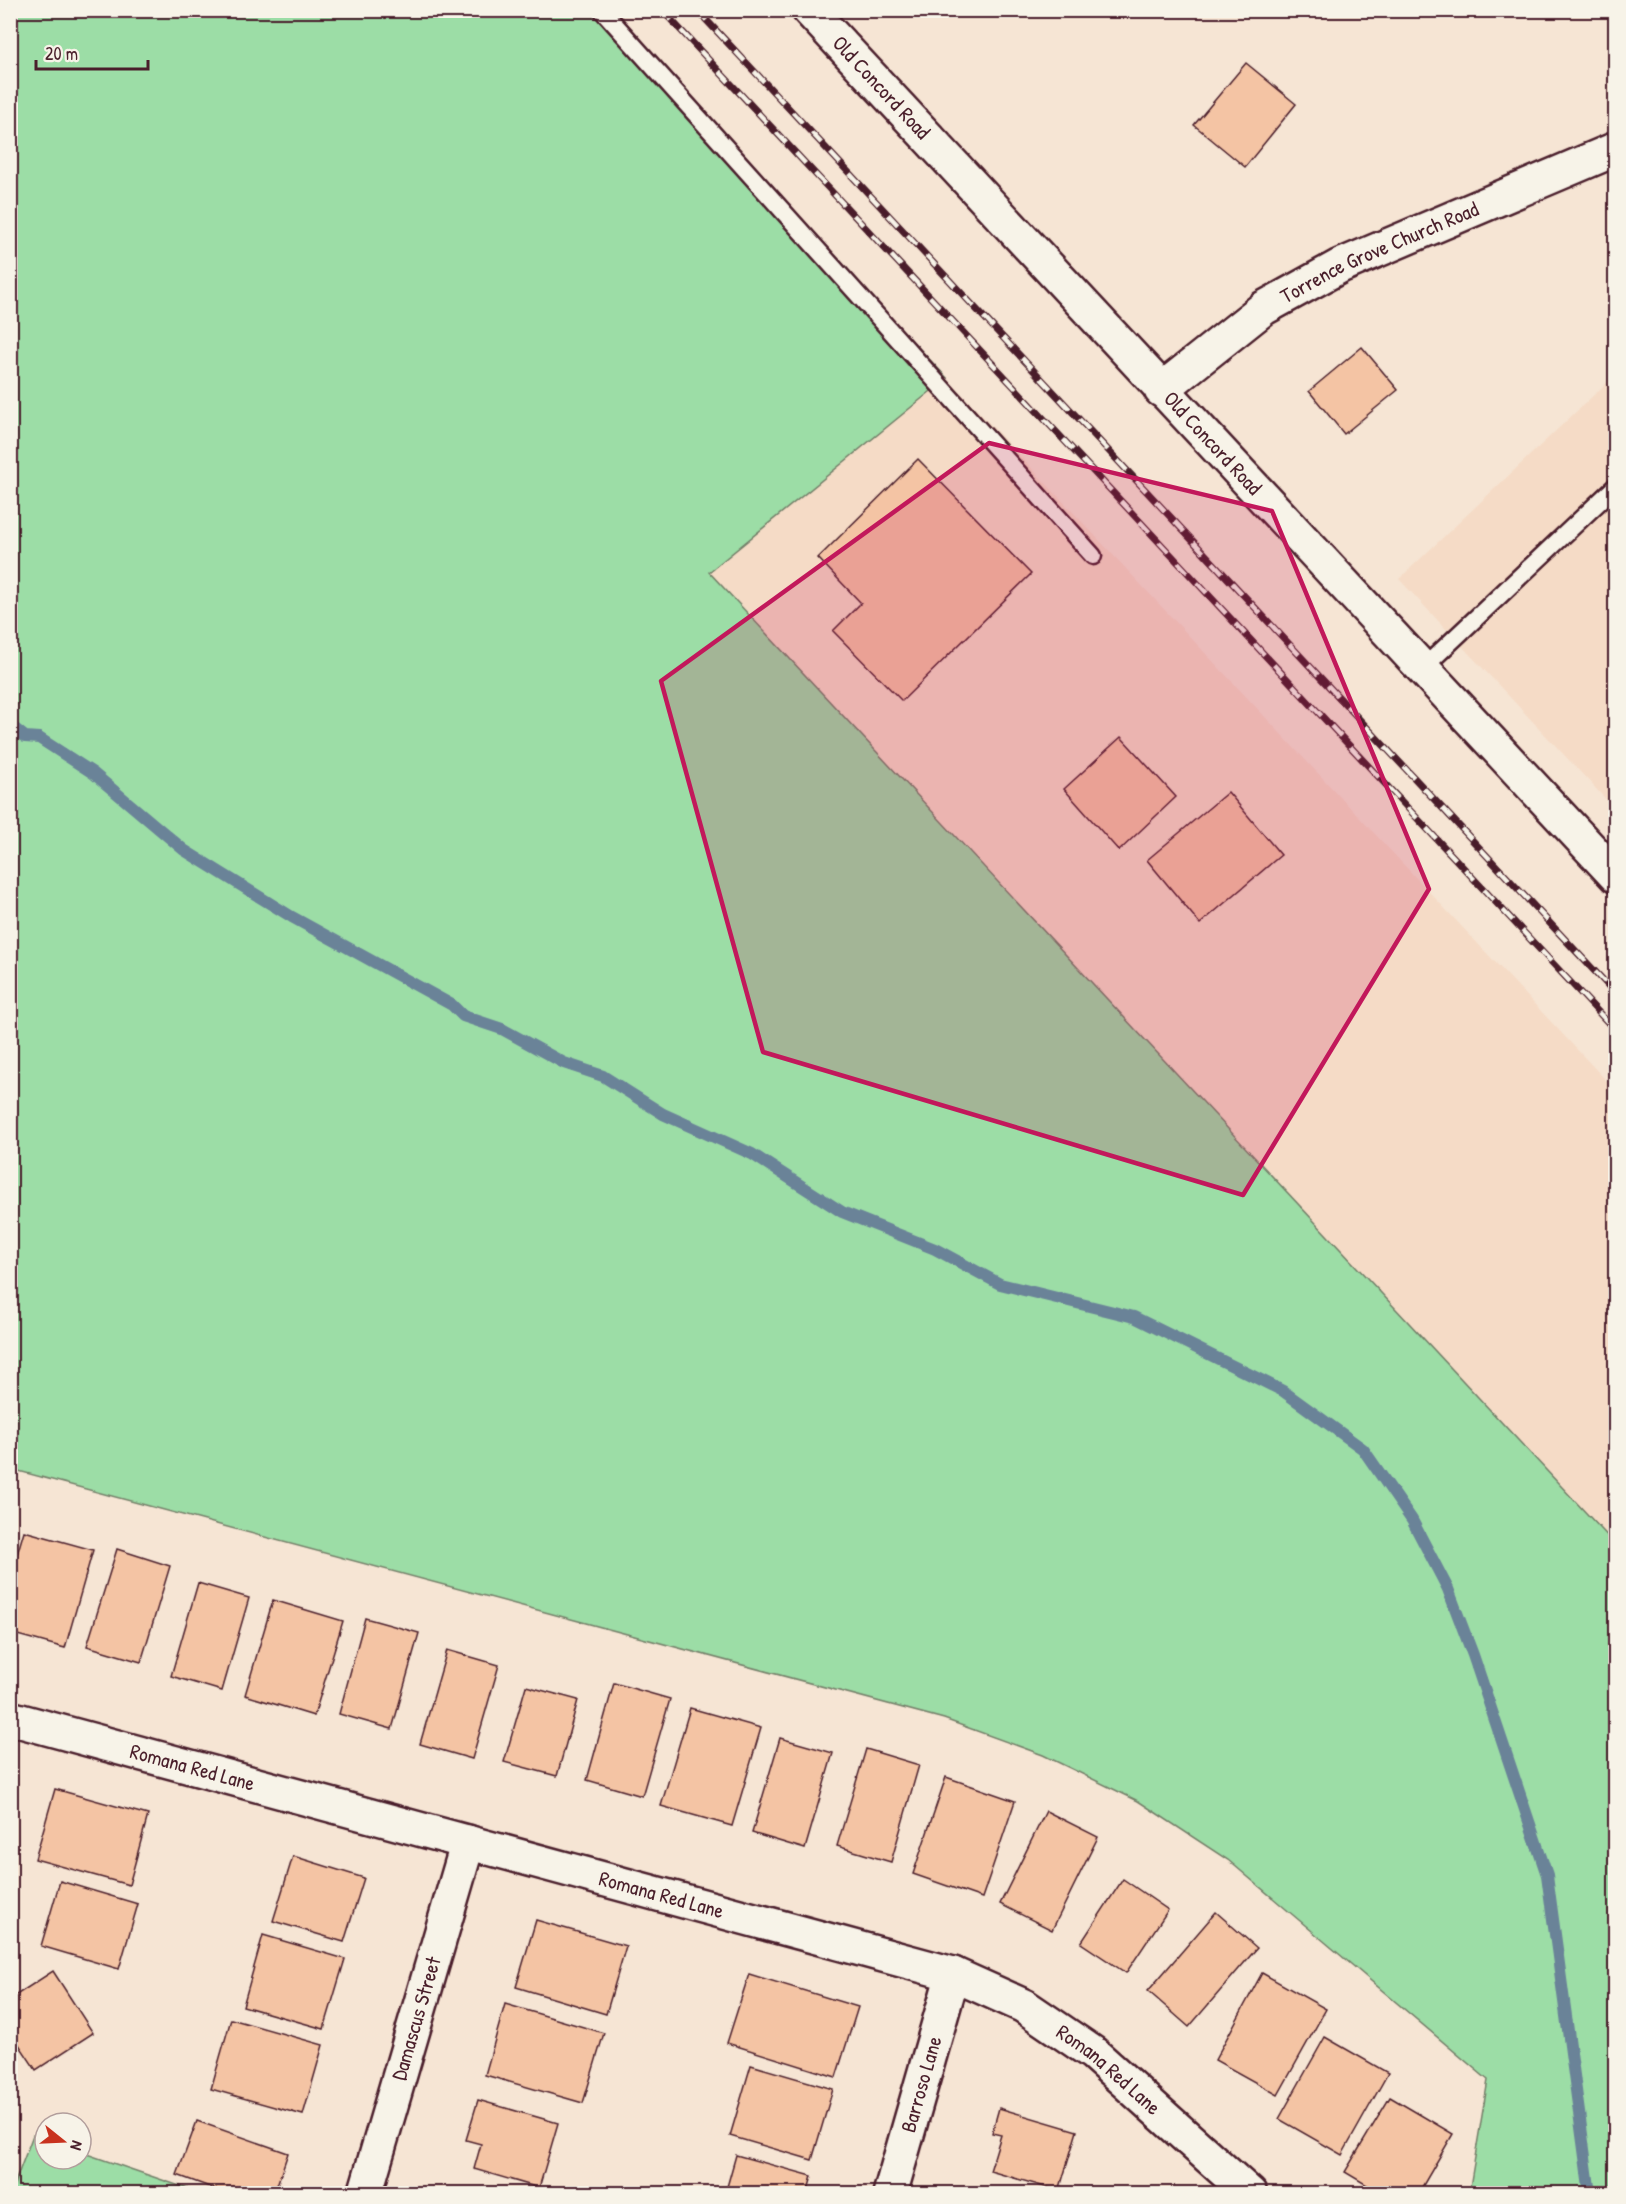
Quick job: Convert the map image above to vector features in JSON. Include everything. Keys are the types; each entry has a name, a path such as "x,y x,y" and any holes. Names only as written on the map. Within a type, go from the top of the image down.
{"street":[{"name":"Old Concord Road","path":"809,10 1616,876"},
{"name":"Torrence Grove Church Road","path":"1161,390 1264,308 1340,266 1616,150"},
{"name":"Romana Red Lane","path":"10,1718 954,1974 1024,2006 1093,2053 1250,2193"},
{"name":"Damascus Street","path":"365,2193 468,1842"},
{"name":"Barroso Lane","path":"890,2193 954,1974"}],"lane":[{"path":"602,10 1093,556"},
{"path":"1422,669 1616,486"}],"highlighted area":[{"path":"989,443 1272,511 1429,889 1243,1195 763,1052 661,681"}],"shaded area":[{"path":"1615,375 1615,809 1399,579"},
{"path":"947,378 1615,1090 1615,1544 709,572"}],"green space":[{"path":"10,11 602,11 947,378 709,572 1615,1544 1615,2193 1469,2193 1488,2080 1228,1860 1138,1801 1043,1755 944,1719 11,1469"},
{"path":"33,2135 33,2171 93,2171 93,2156 200,2193 11,2193"}],"building":[{"path":"1246,63 1296,104 1245,167 1194,125"},
{"path":"1362,347 1398,390 1344,434 1309,391"},
{"path":"918,459 1031,574 902,701 833,631 861,603 818,558"},
{"path":"1121,737 1176,797 1119,851 1064,789"},
{"path":"1228,792 1281,855 1200,924 1147,860"},
{"path":"24,1531 93,1550 65,1648 10,1633 10,1578"},
{"path":"117,1549 170,1566 141,1662 87,1646"},
{"path":"198,1583 249,1598 222,1691 171,1676"},
{"path":"273,1600 343,1621 314,1716 245,1695"},
{"path":"365,1618 419,1633 392,1729 339,1714"},
{"path":"447,1650 499,1665 472,1759 420,1744"},
{"path":"614,1683 670,1699 642,1796 587,1780"},
{"path":"526,1686 578,1700 557,1776 504,1762"},
{"path":"690,1708 761,1728 732,1826 661,1806"},
{"path":"780,1738 833,1753 805,1849 752,1833"},
{"path":"866,1749 919,1765 891,1862 837,1846"},
{"path":"946,1777 1015,1801 982,1898 913,1874"},
{"path":"55,1789 148,1815 129,1885 35,1859"},
{"path":"1046,1811 1098,1837 1052,1930 1000,1904"},
{"path":"293,1856 364,1878 344,1942 273,1921"},
{"path":"1123,1879 1168,1910 1126,1973 1081,1943"},
{"path":"60,1881 138,1904 119,1969 41,1946"},
{"path":"1216,1912 1257,1948 1189,2027 1148,1991"},
{"path":"536,1920 626,1946 606,2014 516,1987"},
{"path":"263,1935 345,1959 324,2029 243,2006"},
{"path":"53,1971 93,2033 36,2070 10,2031 10,1999"},
{"path":"1262,1973 1326,2009 1278,2095 1215,2060"},
{"path":"749,1974 858,2007 836,2077 727,2043"},
{"path":"505,2004 604,2033 583,2103 485,2075"},
{"path":"231,2019 323,2045 303,2115 211,2089"},
{"path":"1325,2037 1388,2073 1342,2155 1279,2119"},
{"path":"751,2065 833,2089 812,2160 730,2136"},
{"path":"1390,2097 1453,2134 1418,2194 1382,2194 1345,2172"},
{"path":"478,2100 558,2123 539,2188 474,2169 481,2144 466,2140"},
{"path":"999,2108 1077,2131 1059,2191 990,2171 1001,2135 992,2133"},
{"path":"197,2121 288,2153 274,2194 229,2194 177,2175"},
{"path":"736,2155 812,2176 807,2194 725,2194"}],"waterway":[{"path":"10,725 25,737 39,738 93,773 184,850 292,917 452,1005 463,1016 502,1029 564,1063 603,1076 663,1114 752,1154 842,1212 935,1249 1000,1284 1134,1317 1283,1391 1363,1449 1412,1520 1448,1589 1473,1655 1547,1875 1590,2194"}],"railway":[{"path":"662,10 1616,1031"},
{"path":"697,10 1616,994"}]}
